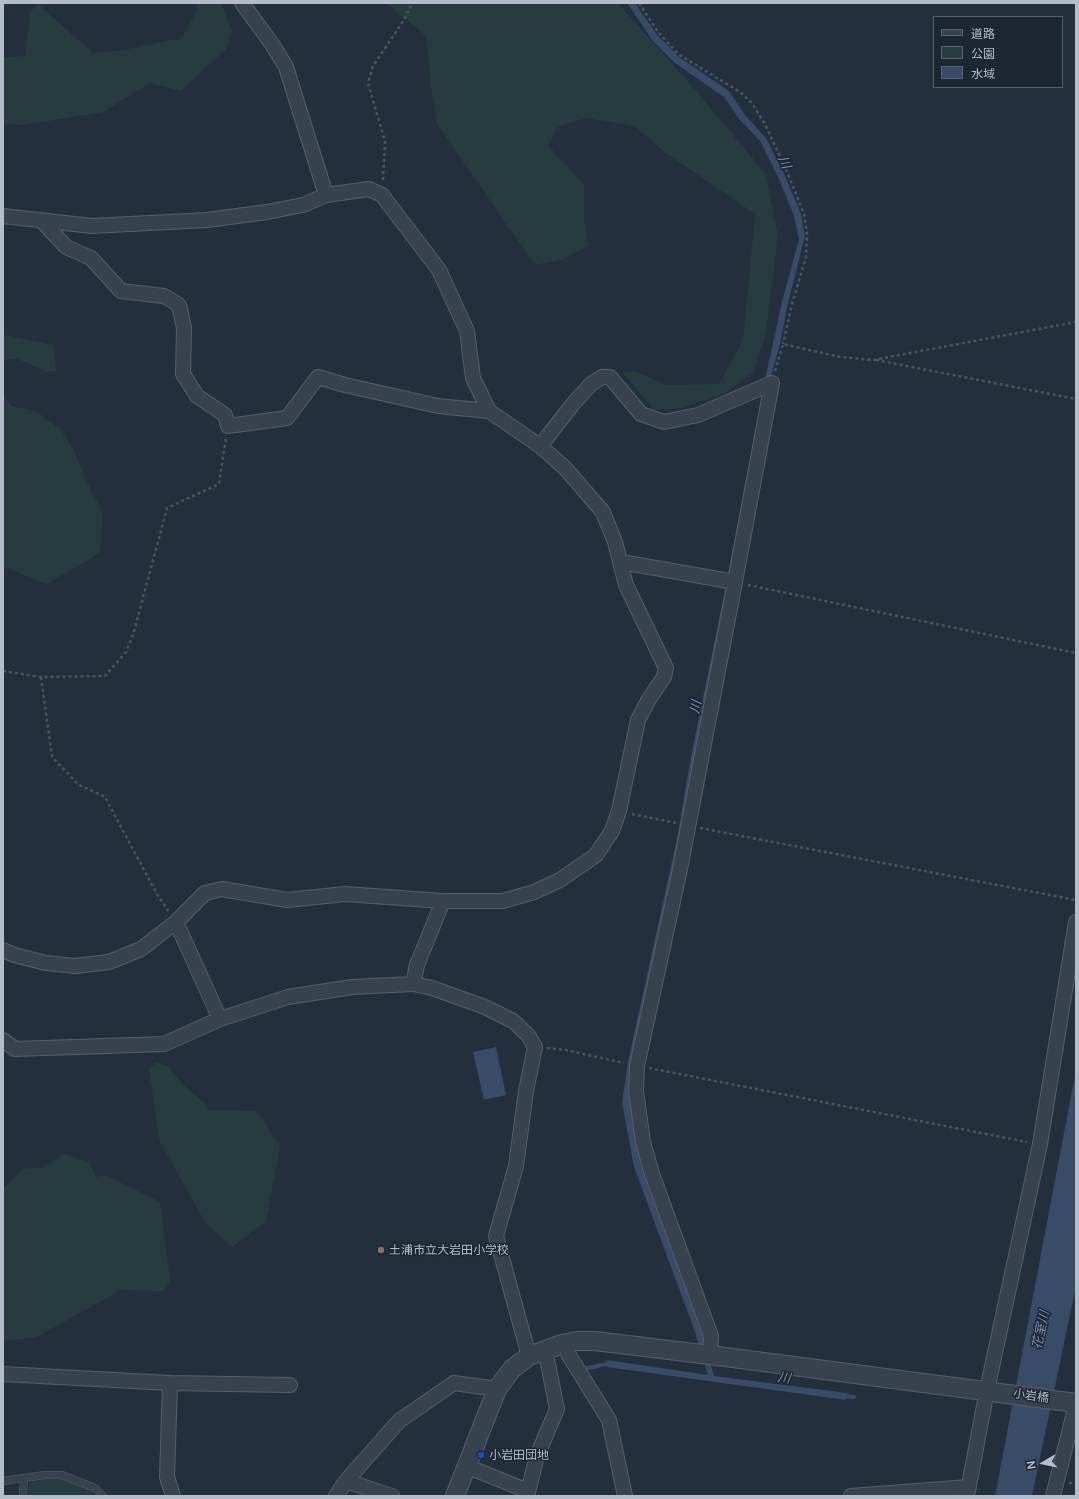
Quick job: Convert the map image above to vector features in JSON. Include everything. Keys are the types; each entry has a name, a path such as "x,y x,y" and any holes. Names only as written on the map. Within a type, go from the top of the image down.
{"street":[{"path":"242,3 272,44 286,67 326,195"},
{"path":"3,216 92,226 207,220 267,212 304,205 326,195 369,188 382,195 439,270 467,331 473,378 489,411"},
{"path":"3,950 46,963 75,966 109,962 141,949 176,922 205,893 222,889 287,900 345,894 443,901 503,901 534,892 560,880 596,855 612,831 619,811 638,720 649,699 664,677 666,668 626,586 615,542 603,512 565,468 540,446 489,411 438,406 345,385 318,377 287,418 228,426 225,415 197,396 183,374 184,328 179,305 164,296 120,292 91,258 66,247 42,221"},
{"path":"540,446 591,384 602,377 610,377 641,414 664,422 698,416 772,383"},
{"path":"710,1355 710,1336 652,1174 643,1142 636,1091 637,1066 689,826 736,582 772,383"},
{"path":"621,562 736,582"},
{"path":"413,984 417,965 443,901"},
{"path":"176,922 220,1019"},
{"path":"851,1496 968,1492 1040,1144 1076,922"},
{"path":"3,1040 15,1049 164,1044 220,1019 288,997 352,987 413,984 432,988 485,1007 512,1021 528,1035 535,1047 526,1091 516,1166 496,1236 557,1409 538,1456 528,1493 466,1466"},
{"name":"小岩橋","path":"537,1353 562,1344 577,1341 595,1341 1074,1403"},
{"path":"562,1344 609,1420 625,1496"},
{"path":"455,1496 497,1389 512,1369 537,1353"},
{"path":"3,1374 170,1383 290,1385"},
{"path":"170,1383 167,1477 173,1496"},
{"path":"336,1496 346,1481 399,1421 454,1383 497,1389"},
{"path":"1053,1496 1074,1403"},
{"path":"346,1481 392,1496"}],"lane":[{"path":"3,1481 45,1475 62,1475 95,1488 103,1496"},
{"path":"23,1496 24,1478"}],"path":[{"path":"382,195 385,141 368,83 373,66 404,20 412,3"},
{"path":"639,3 658,32 678,54 740,92 751,102 765,124 788,174 804,214 807,233 806,257 792,304 784,344 772,383"},
{"path":"873,360 1076,322"},
{"path":"784,344 840,357 873,360 1076,399"},
{"path":"3,670 41,677 105,676 126,652 133,635 167,508 219,484 228,426"},
{"path":"736,582 1076,653"},
{"path":"41,677 52,757 79,785 105,797 158,896 176,922"},
{"path":"619,811 689,826 1076,900"},
{"path":"535,1047 566,1050 637,1066 1040,1144"}],"green space":[{"path":"197,3 221,3 232,31 227,48 181,91 150,83 103,112 24,125 3,124 3,57 25,56 30,12 38,4 93,53 123,50 182,38 197,10"},
{"path":"386,3 618,3 691,85 766,174 778,236 766,332 754,371 726,393 682,408 654,410 622,372 634,371 666,385 719,384 743,340 755,214 666,153 634,126 587,118 559,126 548,145 584,186 584,218 588,246 563,259 535,265 437,124 431,86 426,36"},
{"path":"3,335 54,345 56,371 45,371 18,359 3,360"},
{"path":"3,395 11,406 36,411 61,430 73,449 92,493 103,512 100,553 47,584 7,568 3,569"},
{"path":"156,1062 167,1066 183,1084 206,1105 209,1110 257,1111 280,1146 266,1221 232,1247 206,1224 159,1140 149,1070"},
{"path":"64,1154 89,1162 96,1177 105,1175 160,1202 170,1281 163,1291 121,1290 37,1337 3,1341 3,1189 22,1169 44,1167"},
{"path":"56,1477 93,1491 92,1496 27,1496 30,1482"}],"water":[{"path":"627,3 635,3 658,36 679,57 729,91 745,115 766,138 785,176 801,214 805,236 788,303 780,344 770,379 633,1076 630,1103 642,1166 700,1327 714,1376 847,1393 846,1400 607,1367 607,1360 708,1375 694,1329 634,1167 622,1102 628,1062 678,834 690,762 766,375 782,302 799,239 794,216 779,179 760,141 740,120 724,97 675,63 653,41"},
{"path":"496,1047 506,1095 484,1100 473,1052"},
{"name":"花室川","path":"1076,1070 1076,1286 1032,1496 995,1496"}],"waterway":[{"path":"588,1368 606,1364 612,1365"},
{"name":"川","path":"843,1396 854,1397"}],"place":[{"name":"土浦市立大岩田小学校","path":"381,1250"},
{"name":"小岩田団地","path":"481,1455"}]}
